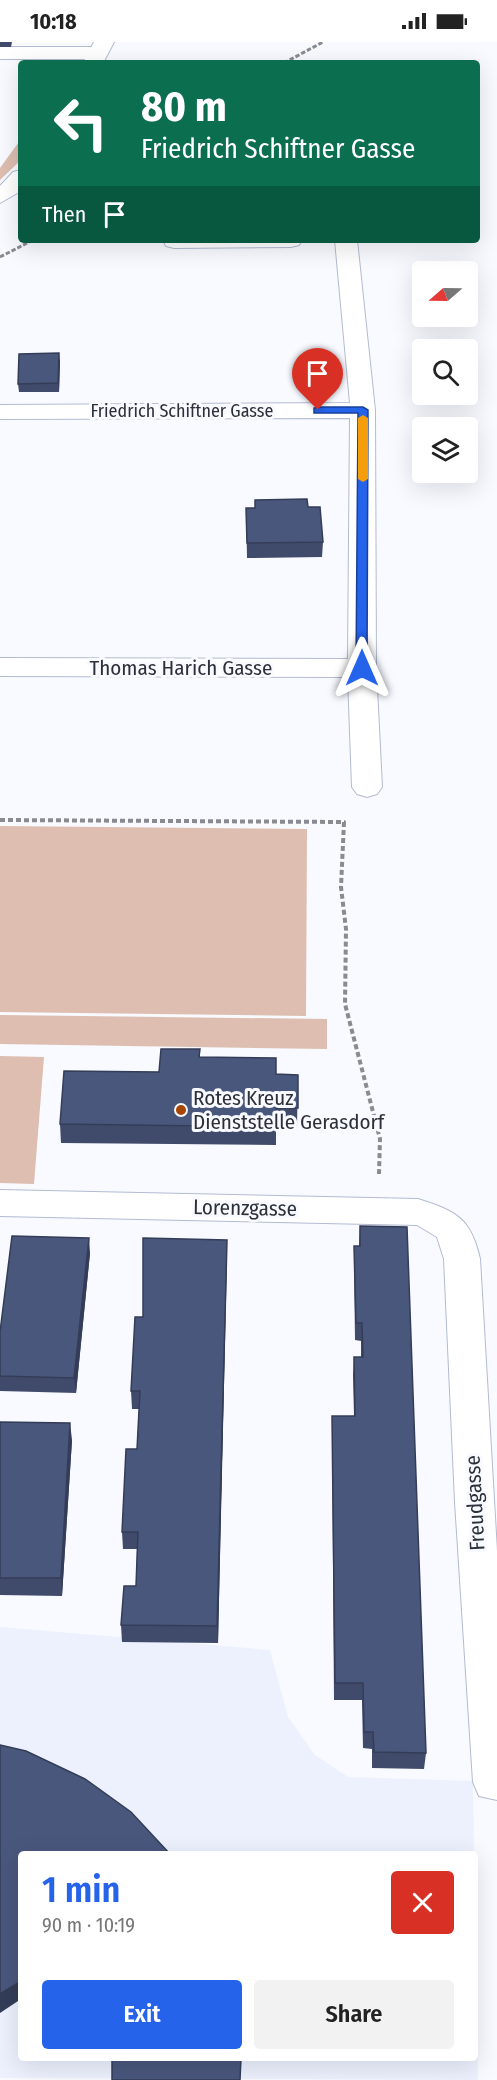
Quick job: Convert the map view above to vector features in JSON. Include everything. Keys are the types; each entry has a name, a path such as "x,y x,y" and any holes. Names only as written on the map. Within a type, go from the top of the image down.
{"street":[{"path":"0,53 98,53"},
{"path":"0,196 11,189 18,181"},
{"path":"346,243 363,410 362,668 367,788"},
{"name":"Friedrich Schiftner Gasse","path":"0,412 363,410"},
{"name":"Thomas Harich Gasse","path":"0,667 362,668"},
{"name":"Lorenzgasse","path":"0,1203 418,1212 445,1221 458,1237 462,1259"},
{"name":"Freudgasse","path":"462,1259 474,1502 494,1782"}],"path":[{"path":"290,60 323,42"},
{"path":"0,257 27,243"},
{"path":"0,820 344,822 341,887 346,929 345,1004 380,1139 378,1211"}],"shaded area":[{"path":"18,143 18,163 0,180 0,168"},
{"path":"0,826 307,829 306,1016 0,1012"},
{"path":"0,1015 327,1019 327,1049 0,1044"},
{"path":"0,1056 44,1057 34,1184 0,1183"},
{"path":"0,1627 270,1650 288,1717 315,1755 348,1777 473,1781 474,1851 18,1851 18,2061 478,2061 478,2080 0,2078"}],"building":[{"path":"59,353 58,383 18,384 19,354"},
{"path":"307,499 308,507 320,507 323,542 247,543 246,508 255,508 255,500"},
{"name":"Rotes Kreuz Dienststelle Gerasdorf","path":"161,1049 200,1049 199,1057 276,1058 276,1074 298,1075 298,1108 276,1108 276,1127 60,1124 64,1071 159,1072"},
{"path":"360,1226 407,1227 426,1753 374,1752 373,1732 364,1732 363,1683 335,1683 332,1416 355,1416 354,1357 363,1357 362,1323 356,1323 354,1246 360,1246"},
{"path":"12,1236 89,1238 74,1378 0,1376 0,1332"},
{"path":"143,1238 227,1240 217,1626 121,1625 124,1586 136,1586 138,1532 122,1532 126,1449 137,1449 140,1391 131,1391 135,1317 143,1317"},
{"path":"0,1422 70,1423 61,1578 0,1578"},
{"path":"0,1745 26,1751 85,1779 131,1812 167,1851 18,1851 18,1983 0,1994"},
{"path":"112,2061 241,2061 240,2080 112,2080"}],"slow traffic":[{"path":"363,418 363,479"}],"place":[{"name":"Rotes Kreuz Dienststelle Gerasdorf","path":"181,1110"}],"route":[{"path":"318,410 363,410 362,668"}]}
